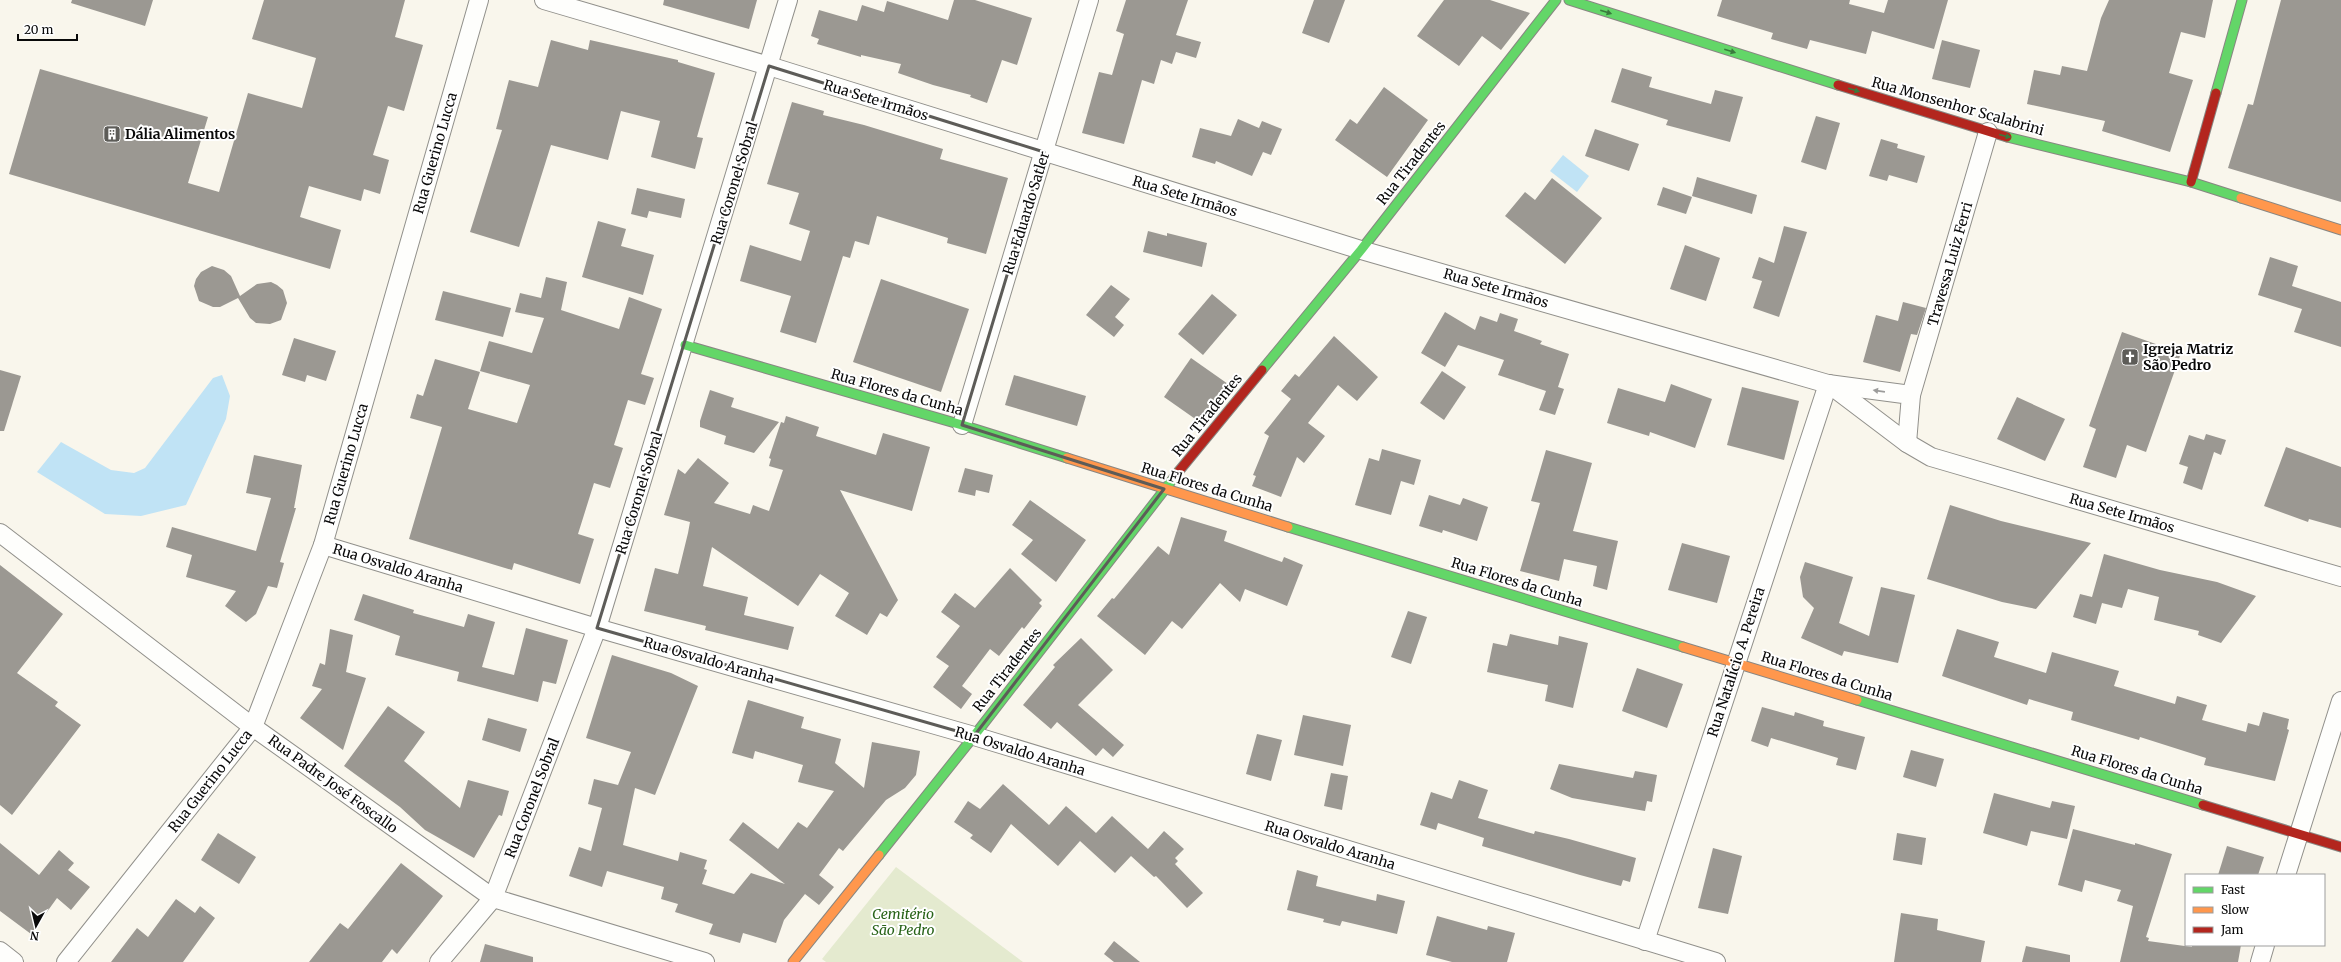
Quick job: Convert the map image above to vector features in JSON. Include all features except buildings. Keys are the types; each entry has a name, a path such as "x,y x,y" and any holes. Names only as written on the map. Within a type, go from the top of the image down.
{"street":[{"name":"Rua Guerino Lucca","path":"66,962 253,727 323,546 479,0"},
{"name":"Rua Sete Irmãos","path":"544,0 769,66 1361,250 1828,384 1907,443 1931,458 2341,577"},
{"name":"Rua Coronel Sobral","path":"439,962 493,898 597,628 685,345 788,0"},
{"name":"Rua Eduardo Satler","path":"962,426 1089,0"},
{"name":"Rua Tiradentes","path":"793,962 974,736 1164,489 1361,250 1556,0"},
{"name":"Rua Monsenhor Scalabrini","path":"1569,0 1988,132 2191,182 2341,230"},
{"path":"2191,182 2242,0"},
{"name":"Travessa Luiz Ferri","path":"1907,443 1911,395 1988,132"},
{"name":"Rua Flores da Cunha","path":"685,345 962,426 1164,489 2341,847"},
{"path":"1828,384 1911,395"},
{"name":"Rua Natalício A. Pereira","path":"1645,941 1735,663 1828,384"},
{"name":"Rua Padre José Foscallo","path":"0,533 253,727 493,898 705,962"},
{"name":"Rua Osvaldo Aranha","path":"323,546 597,628 974,736 1716,962"},
{"path":"2286,874 2341,701"},
{"path":"2260,962 2265,946"},
{"path":"0,951 14,962"}],"highlighted area":[{"path":"769,66 1044,152 962,425 1164,489 974,736 597,628"}],"green space":[{"name":"Cemitério São Pedro","path":"896,867 1023,962 826,962 822,959"}],"water":[{"path":"1563,155 1589,176 1577,192 1550,171"},
{"path":"222,375 230,396 226,419 186,505 141,516 105,514 37,472 61,442 111,470 134,473 145,468 213,378"}],"traffic: fast":[{"path":"1262,370 1361,250 1556,0"},
{"path":"1569,0 1838,85"},
{"path":"2216,93 2242,0"},
{"path":"2007,137 2191,182 2241,198"},
{"path":"685,345 962,425 1067,458"},
{"path":"879,855 974,736 1179,471"},
{"path":"1288,527 1683,647"},
{"path":"1857,700 2203,805"}],"traffic: slow":[{"path":"2241,198 2341,230"},
{"path":"1067,458 1288,527"},
{"path":"1683,647 1857,700"},
{"path":"793,962 879,855"}],"traffic: jam":[{"path":"1838,85 2007,137"},
{"path":"2191,182 2216,93"},
{"path":"1179,471 1262,370"},
{"path":"2203,805 2341,847"}],"place":[{"name":"Dália Alimentos","path":"112,134"},
{"name":"Igreja Matriz São Pedro","path":"2130,357"}]}
